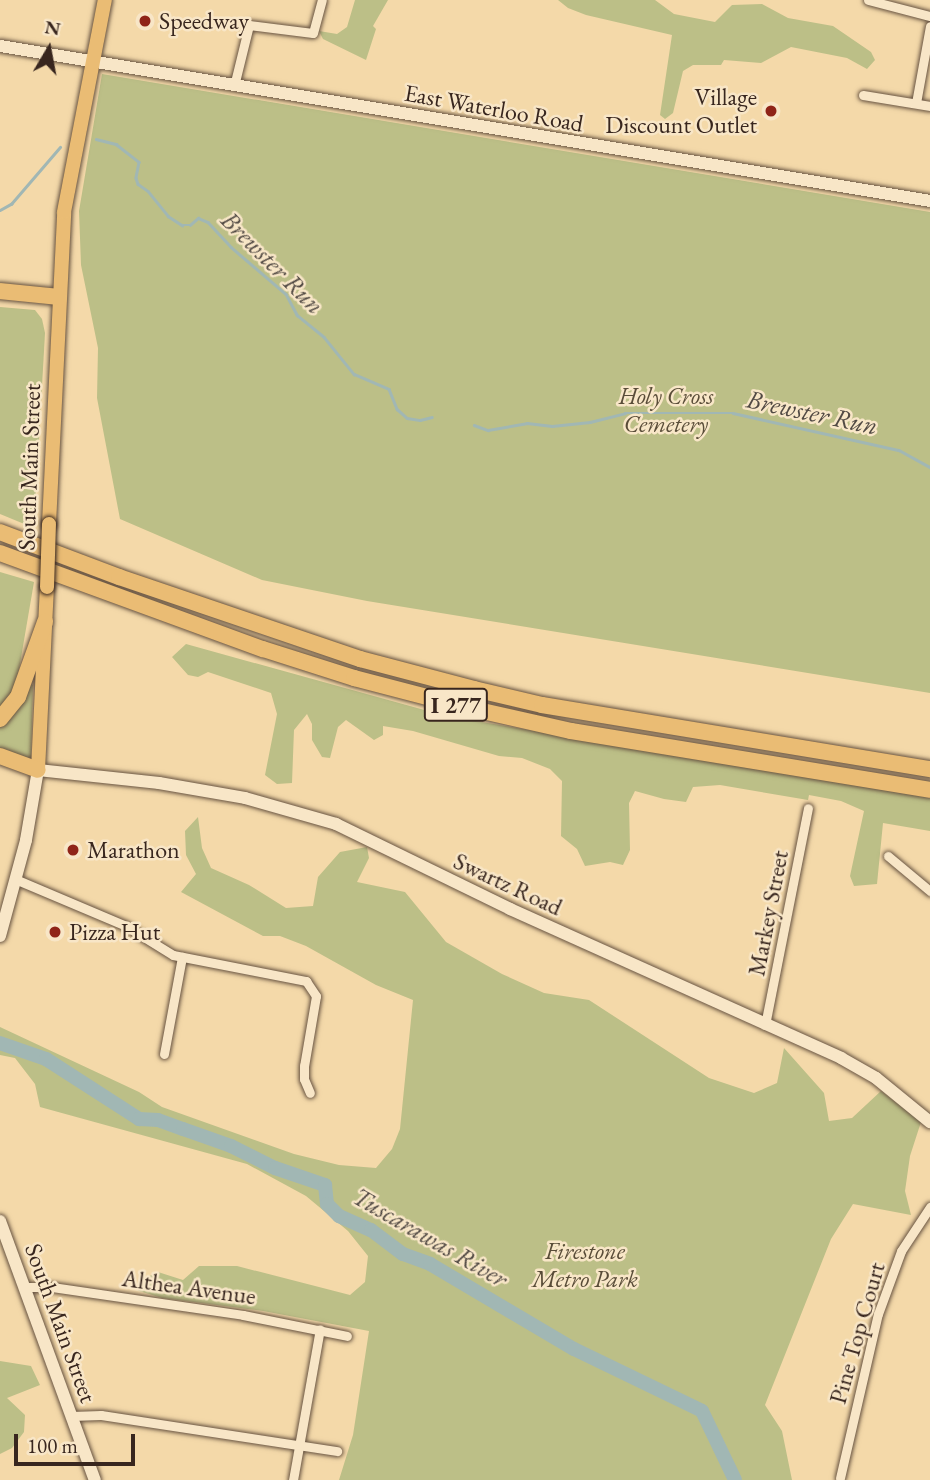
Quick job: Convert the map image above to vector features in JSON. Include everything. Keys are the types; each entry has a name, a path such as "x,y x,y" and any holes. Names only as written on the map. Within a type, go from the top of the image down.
{"highway":[{"path":"0,291 59,297"},
{"path":"0,301 32,301 59,297"},
{"name":"I 277","path":"0,532 119,577 360,659 474,689 542,705 930,769"},
{"name":"I 277","path":"0,555 263,649 354,678 469,708 571,731 930,790"},
{"path":"0,719 18,697 45,622"},
{"path":"0,756 38,770"},
{"path":"0,765 38,770"}],"main road":[{"name":"South Main Street","path":"0,936 26,839 38,770 64,212 105,0"},
{"name":"East Waterloo Road","path":"0,46 930,201"},
{"name":"Swartz Road","path":"38,770 169,785 258,801 315,816 524,916 856,1066 930,1122"},
{"name":"South Main Street","path":"0,1221 95,1480"}],"street":[{"path":"234,86 247,27 254,23 313,33 322,0"},
{"path":"868,0 896,4 930,16"},
{"path":"916,103 930,26"},
{"path":"863,95 930,106"},
{"name":"Markey Street","path":"765,1025 808,807"},
{"path":"888,856 930,891"},
{"path":"15,879 126,926 155,947 182,957 301,979 311,985 316,1001 304,1066 304,1079 310,1093"},
{"path":"164,1054 182,957"},
{"name":"Pine Top Court","path":"840,1478 878,1314 901,1251 930,1207"},
{"name":"Althea Avenue","path":"23,1287 52,1287 106,1294 320,1329 347,1336"},
{"path":"293,1480 320,1329"},
{"path":"71,1416 101,1415 337,1451"}],"green space":[{"path":"355,0 388,0 373,26 376,29 366,60 323,39 319,31 337,34 347,27"},
{"path":"558,0 655,0 674,14 715,22 732,5 762,4 788,18 833,26 871,52 875,60 867,69 847,58 791,47 761,63 724,60 721,65 693,65 683,71 673,113 665,119 660,115 672,35 586,15 568,8"},
{"name":"Holy Cross Cemetery","path":"102,74 930,212 930,693 367,601 262,580 120,519 97,398 98,348 81,265 79,211"},
{"path":"0,307 35,310 42,319 45,333 34,528 0,514"},
{"path":"0,572 34,582 16,687 0,712"},
{"path":"186,644 446,716 930,798 930,831 883,823 877,884 854,886 850,876 864,811 841,801 809,795 808,800 720,785 693,787 686,802 635,791 629,803 630,850 623,865 610,862 585,866 577,849 561,836 562,781 550,769 522,758 499,756 413,731 383,726 383,735 374,740 346,720 338,727 330,758 322,757 312,740 312,724 307,714 294,730 292,783 277,784 265,775 277,714 271,693 208,672 198,677 188,675 172,657"},
{"path":"29,684 33,685 31,758 0,753 0,725"},
{"name":"Firestone Metro Park","path":"198,817 202,848 211,868 249,885 286,908 313,906 318,877 340,852 367,847 369,858 357,882 405,892 446,942 502,974 544,993 589,1000 709,1078 754,1093 777,1083 784,1048 824,1093 829,1121 852,1118 881,1091 921,1122 910,1156 905,1191 911,1215 853,1204 831,1239 765,1405 782,1431 792,1480 339,1480 353,1435 369,1331 263,1311 162,1298 136,1290 145,1278 158,1272 183,1280 199,1266 237,1266 350,1295 365,1282 368,1256 348,1231 306,1196 247,1164 40,1107 35,1084 15,1058 0,1055 0,1027 139,1092 162,1107 294,1154 339,1165 376,1168 392,1149 400,1129 413,1000 376,985 306,946 280,936 263,936 181,892 196,874 186,855 185,831"},
{"path":"0,1361 31,1366 40,1385 7,1398 25,1415 24,1432 12,1448 0,1454"}],"waterway":[{"name":"Brewster Run","path":"96,139 116,144 139,162 136,178 138,184 148,191 168,216 182,225 190,225 198,218 208,222 231,247 286,294 297,315 324,337 354,374 389,389 397,409 407,418 420,420 432,417"},
{"name":"Brewster Run","path":"0,210 11,204 60,147"},
{"name":"Brewster Run","path":"474,425 488,430 527,423 552,426 590,422 625,413 733,413 899,450 930,467"},
{"name":"Tuscarawas River","path":"0,1043 46,1059 139,1119 158,1120 231,1146 275,1168 325,1185 327,1204 339,1216 371,1230 403,1254 430,1264 574,1349 702,1411 735,1480"}],"place":[{"name":"Speedway","path":"145,21"},
{"name":"Village Discount Outlet","path":"771,111"},
{"name":"Marathon","path":"73,850"},
{"name":"Pizza Hut","path":"55,932"}]}
